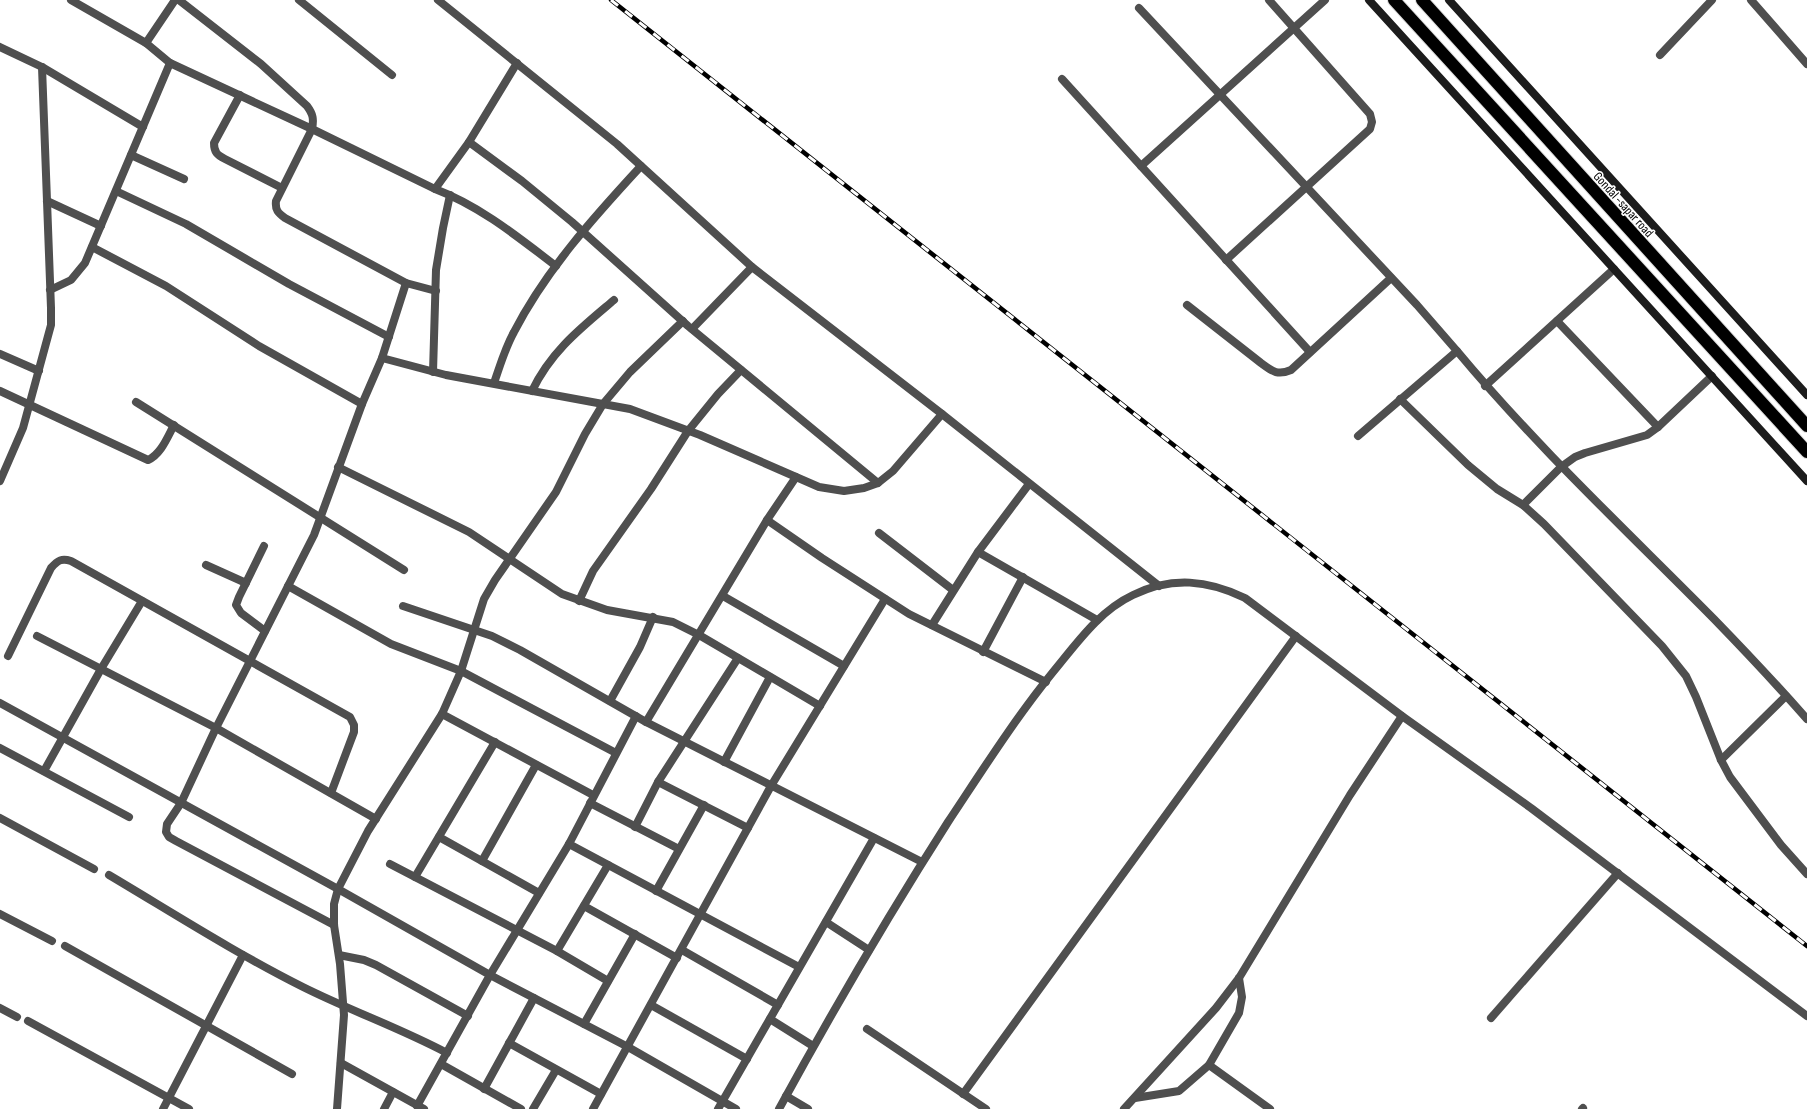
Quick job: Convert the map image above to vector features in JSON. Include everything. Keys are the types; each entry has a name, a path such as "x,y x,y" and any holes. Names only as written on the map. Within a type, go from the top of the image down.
{"highway":[{"path":"1394,0 1807,452"},
{"name":"Gondal -sapar road","path":"1422,0 1807,426"}],"street":[{"path":"71,0 146,43 170,63 312,129 476,209 512,232 556,266"},
{"path":"146,43 175,0"},
{"path":"179,0 261,64 307,106 312,113 314,121 312,129 276,201 275,208 278,213 406,283 436,291"},
{"path":"299,0 392,75"},
{"path":"438,0 616,144 752,267 942,414 1159,586"},
{"path":"1226,260 1370,129 1372,122 1370,114 1269,0"},
{"path":"1141,166 1325,0"},
{"path":"1369,0 1807,481"},
{"path":"1660,55 1712,0"},
{"path":"1751,0 1807,64"},
{"path":"1452,1 1807,395"},
{"path":"1139,8 1391,278 1457,351 1485,386 1561,467 1715,620 1807,719"},
{"path":"0,47 42,67 143,127"},
{"path":"50,290 71,280 85,263 170,63"},
{"path":"434,189 469,142 517,63"},
{"path":"0,481 23,428 51,326 52,308 50,290 42,67"},
{"path":"1062,79 1310,352"},
{"path":"240,95 214,143 214,149 217,154 225,159 282,188"},
{"path":"469,142 522,181 583,231 692,329 878,483"},
{"path":"131,155 184,179"},
{"path":"494,383 513,333 531,301 583,231 641,166"},
{"path":"116,191 186,224 289,284 389,337"},
{"path":"433,372 438,263 450,195"},
{"path":"47,201 101,226"},
{"path":"92,247 166,286 259,346 362,404"},
{"path":"692,329 752,267"},
{"path":"1485,386 1614,269"},
{"path":"1187,305 1272,371 1282,373 1290,370 1391,278"},
{"path":"334,925 169,837 166,832 167,824 181,802 216,728 322,517 338,468 362,404 382,358 406,283"},
{"path":"532,391 540,374 551,358 566,342 614,300"},
{"path":"337,1109 344,1007 339,955 334,925 334,904 338,889 376,818 442,714 461,671 473,629 484,599 495,580 556,492 585,434 603,404 630,372 683,321"},
{"path":"1557,321 1658,427"},
{"path":"1358,436 1457,351"},
{"path":"0,354 39,371"},
{"path":"382,358 433,372 630,409 688,431 819,487 844,491 864,488 878,483 893,471 942,414"},
{"path":"579,600 593,571 651,488 688,431 718,394 741,370"},
{"path":"1523,505 1568,461 1585,453 1647,435 1658,427 1712,376"},
{"path":"0,391 148,460 154,457 161,449 174,425"},
{"path":"1400,399 1468,465 1497,489 1523,505 1662,646 1686,676 1721,760 1730,776 1781,845 1807,874"},
{"path":"136,402 322,517 404,570"},
{"path":"338,468 469,532 562,594 607,610 634,616 653,617 673,622 699,635 820,706"},
{"path":"646,722 723,596 767,520 796,477"},
{"path":"932,625 978,552 1029,484"},
{"path":"767,520 822,558 909,614 1046,682"},
{"path":"879,533 953,590"},
{"path":"264,546 236,605 241,613 266,631"},
{"path":"978,552 1098,620"},
{"path":"8,656 51,568 57,561 64,558 350,717 354,725 354,732 331,793"},
{"path":"206,565 246,583"},
{"path":"983,652 1023,577"},
{"path":"779,1109 813,1046 922,862 1006,733 1098,620 1114,606 1134,594 1159,586 1186,582 1210,584 1227,589 1245,598 1402,716 1531,808 1807,1016"},
{"path":"288,586 391,644 461,671 616,753"},
{"path":"723,596 844,666"},
{"path":"593,1109 682,950 771,786 885,599"},
{"path":"44,771 101,669 142,601"},
{"path":"403,606 473,629 520,650 646,722 922,862"},
{"path":"610,701 640,647 653,617"},
{"path":"37,636 216,728 376,818"},
{"path":"963,1094 1296,636"},
{"path":"635,827 658,782 738,658"},
{"path":"724,762 770,677"},
{"path":"1721,760 1786,696"},
{"path":"0,703 338,889 490,975 628,1047 736,1109"},
{"path":"442,714 536,764 635,827 679,849"},
{"path":"341,1063 420,1107 441,1064 490,975 569,844 636,716"},
{"path":"1124,1109 1216,1008 1239,978 1350,794 1402,716"},
{"path":"415,877 495,742"},
{"path":"0,748 129,818"},
{"path":"482,861 536,764"},
{"path":"658,782 748,828"},
{"path":"656,891 704,805"},
{"path":"0,818 94,869"},
{"path":"439,837 539,893"},
{"path":"718,1109 874,838"},
{"path":"569,844 800,967"},
{"path":"390,864 558,951 608,981"},
{"path":"558,951 608,865"},
{"path":"1491,1018 1618,874"},
{"path":"109,876 243,955 344,1007 401,1030 447,1053"},
{"path":"584,906 677,958"},
{"path":"0,914 52,941"},
{"path":"826,922 869,950"},
{"path":"584,1024 634,934"},
{"path":"66,946 292,1074"},
{"path":"682,950 778,1005"},
{"path":"163,1109 243,955"},
{"path":"339,955 364,960 376,965 468,1016"},
{"path":"1134,1098 1179,1091 1209,1065 1239,1013 1242,997 1239,978"},
{"path":"484,1089 534,998"},
{"path":"651,1005 747,1059"},
{"path":"0,1008 17,1017"},
{"path":"770,1019 813,1046"},
{"path":"28,1021 189,1109"},
{"path":"867,1029 986,1109"},
{"path":"509,1044 601,1094"},
{"path":"441,1064 521,1109"},
{"path":"1209,1065 1270,1109"},
{"path":"533,1109 556,1070"},
{"path":"384,1109 394,1092"},
{"path":"786,1096 808,1109"}],"railway":[{"path":"611,0 1807,946"}]}
